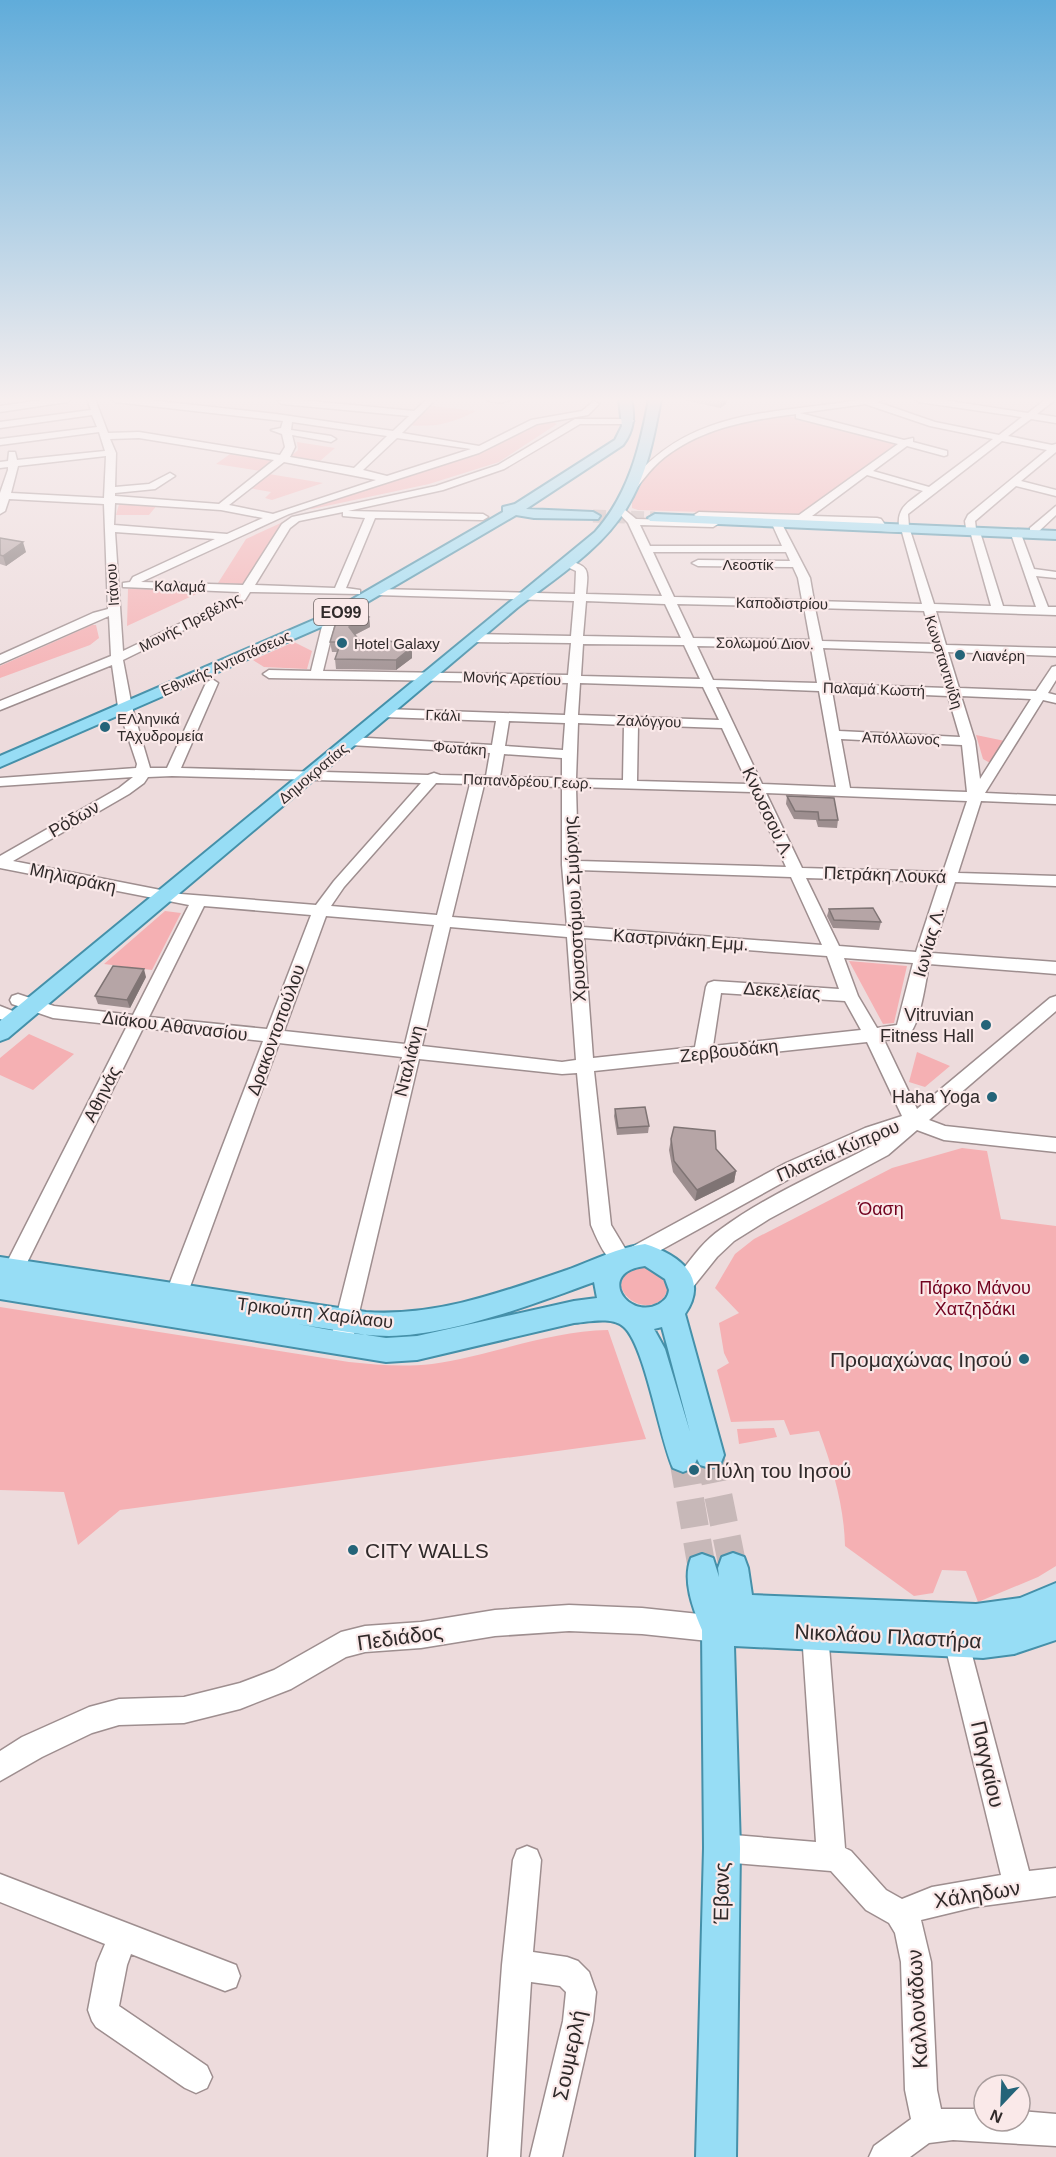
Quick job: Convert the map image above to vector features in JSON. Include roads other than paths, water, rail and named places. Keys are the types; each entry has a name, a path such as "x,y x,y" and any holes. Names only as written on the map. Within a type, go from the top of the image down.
{"main road":[{"name":"Εθνικής Αντιστάσεως","path":"0,762 332,606 483,517 511,508 523,500"},
{"name":"Εθνικής Αντιστάσεως","path":"0,751 330,618 377,592 526,500"},
{"path":"607,512 612,500"},
{"path":"511,508 607,512 619,500"},
{"name":"Δημοκρατίας","path":"154,895 291,774 411,675 516,596 565,563 604,529 607,512"},
{"name":"Δημοκρατίας","path":"0,1033 11,1011 154,895 311,775 473,638 607,512"},
{"path":"652,517 905,527"},
{"path":"652,517 973,530 1034,530 1056,533"},
{"path":"604,529 633,522"},
{"path":"973,530 1016,534 1056,533"},
{"path":"683,1458 651,1349 627,1315 610,1301 606,1285 610,1270 628,1257 651,1256 668,1264 676,1272 677,1299 710,1455"},
{"name":"Τρικούπη Χαρίλαου","path":"343,1331 443,1319 559,1284 628,1257"},
{"name":"Τρικούπη Χαρίλαου","path":"5,1278 343,1331 386,1350 406,1349 574,1312 599,1309 627,1315"},
{"path":"627,1315 655,1319 677,1299"},
{"name":"Έβανς","path":"716,2157 727,1619 733,1568"},
{"name":"Έβανς","path":"702,1569 709,1609 727,1619"},
{"name":"Νικολάου Πλαστήρα","path":"727,1619 967,1621 1020,1614 1056,1599"},
{"name":"Νικολάου Πλαστήρα","path":"727,1619 815,1632 957,1641 1004,1640 1056,1624"}],"street":[{"name":"Ιτάνου","path":"109,500 117,658 124,702 144,764 143,771"},
{"path":"146,500 221,507 274,517"},
{"path":"221,507 230,500"},
{"path":"133,586 137,579 227,538 274,517 325,500"},
{"name":"Μονής Πρεβέλης","path":"0,706 117,658 234,603 249,588 286,526 296,519 382,500"},
{"path":"802,518 828,500"},
{"path":"607,512 778,526 905,527 904,512 919,500"},
{"path":"993,500 970,521 998,609"},
{"path":"1034,530 1056,509"},
{"path":"332,510 342,514 483,517"},
{"name":"Κνωσσού Λ.","path":"607,512 633,522 833,951 850,996 915,1120"},
{"path":"339,591 371,515"},
{"path":"633,522 652,517 802,518 878,521 881,525"},
{"path":"778,526 798,564 810,604 844,791"},
{"name":"Κωνσταντινίδη","path":"905,527 968,741 975,796"},
{"path":"109,528 227,538"},
{"path":"1016,534 1043,611"},
{"name":"Λεοστίκ","path":"645,549 790,549"},
{"name":"Χρυσοστόμου Σμύρνης","path":"565,563 582,570 582,598 571,719 569,782 570,865 585,1066 601,1225 606,1237 628,1257"},
{"name":"Λεοστίκ","path":"698,563 798,564"},
{"path":"1030,573 1056,575"},
{"name":"Καλαμά","path":"112,585 356,592"},
{"name":"Καποδιστρίου","path":"377,592 1056,611"},
{"path":"0,660 97,616 114,611"},
{"path":"316,674 330,618"},
{"name":"Σολωμού Διον.","path":"473,638 816,644 1056,652"},
{"name":"Ιωνίας Λ.","path":"873,1036 904,1029 909,1018 922,958 975,796 1056,670"},
{"name":"Μονής Αρετίου","path":"269,674 428,675 708,684"},
{"path":"172,772 212,683"},
{"name":"Παλαμά Κωστή","path":"708,684 1040,695 1056,699"},
{"name":"Γκάλι","path":"384,713 571,719"},
{"path":"485,779 497,750 503,717"},
{"name":"Ζαλόγγου","path":"571,719 727,724"},
{"path":"630,784 631,721"},
{"name":"Απόλλωνος","path":"834,735 968,741"},
{"name":"Φωτάκη","path":"350,741 569,754"},
{"name":"Παπανδρέου Γεωρ.","path":"0,782 143,771 434,777 1056,800"},
{"name":"Ρόδων","path":"0,862 124,791 139,780 143,771"},
{"name":"Δρακοντοπούλου","path":"173,1305 321,909 339,884 434,777"},
{"name":"Νταλιάνη","path":"343,1331 443,920 485,779"},
{"name":"Μηλιαράκη","path":"0,862 154,895"},
{"name":"Πετράκη Λουκά","path":"570,865 1056,881"},
{"name":"Καστρινάκη Εμμ.","path":"154,895 575,932 1056,968"},
{"name":"Αθηνάς","path":"5,1278 199,900"},
{"name":"Δεκελείας","path":"703,1054 707,981 850,996"},
{"path":"1056,1002 915,1120 930,1129 944,1133 1056,1145"},
{"name":"Διάκου Αθανασίου","path":"11,1011 53,1012 562,1068 585,1066"},
{"name":"Ζερβουδάκη","path":"585,1066 873,1036"},
{"name":"Πλατεία Κύπρου","path":"628,1257 793,1168 872,1133 915,1120"},
{"name":"Πλατεία Κύπρου","path":"677,1299 710,1251 736,1228 867,1159 891,1142 915,1120"},
{"name":"Πεδιάδος","path":"0,1767 32,1747 89,1720 119,1712 184,1710 240,1696 282,1680 341,1645 354,1642 532,1620 727,1619"},
{"path":"815,1632 831,1857"},
{"name":"Παγγαίου","path":"957,1641 1019,1888"},
{"path":"722,1848 831,1857 841,1861 876,1900 902,1915"},
{"path":"504,2157 516,1965 527,1860"},
{"name":"Χάληδων","path":"902,1915 922,1903 1056,1882"},
{"path":"0,1888 225,1976"},
{"name":"Καλλονάδων","path":"902,1915 911,1931 916,1962 921,2090 929,2127"},
{"path":"124,1937 112,1963 103,2010 107,2016 196,2078"},
{"name":"Σουμερλή","path":"516,1965 567,1972 578,1983 581,1992 582,2005 546,2157"},
{"path":"885,2157 916,2133 929,2127 963,2125 1056,2130"}],"tunnel":[{"path":"593,516 655,518"},
{"path":"710,1455 733,1568"},
{"path":"683,1458 702,1569"}],"place":[{"name":"Hotel Galaxy","path":"342,643"},
{"name":"Λιανέρη","path":"960,655"},
{"name":"ΕΛληνικά ΤΑχυδρομεία","path":"105,727"},
{"name":"Vitruvian Fitness Hall","path":"986,1025"},
{"name":"Haha Yoga","path":"992,1097"},
{"name":"Προμαχώνας Ιησού","path":"1024,1359"},
{"name":"Πύλη του Ιησού","path":"694,1470"},
{"name":"CITY WALLS","path":"353,1550"}],"park label":[{"name":"Όαση","path":"881,1209"},
{"name":"Πάρκο Μάνου Χατζηδάκι","path":"975,1298"}]}
